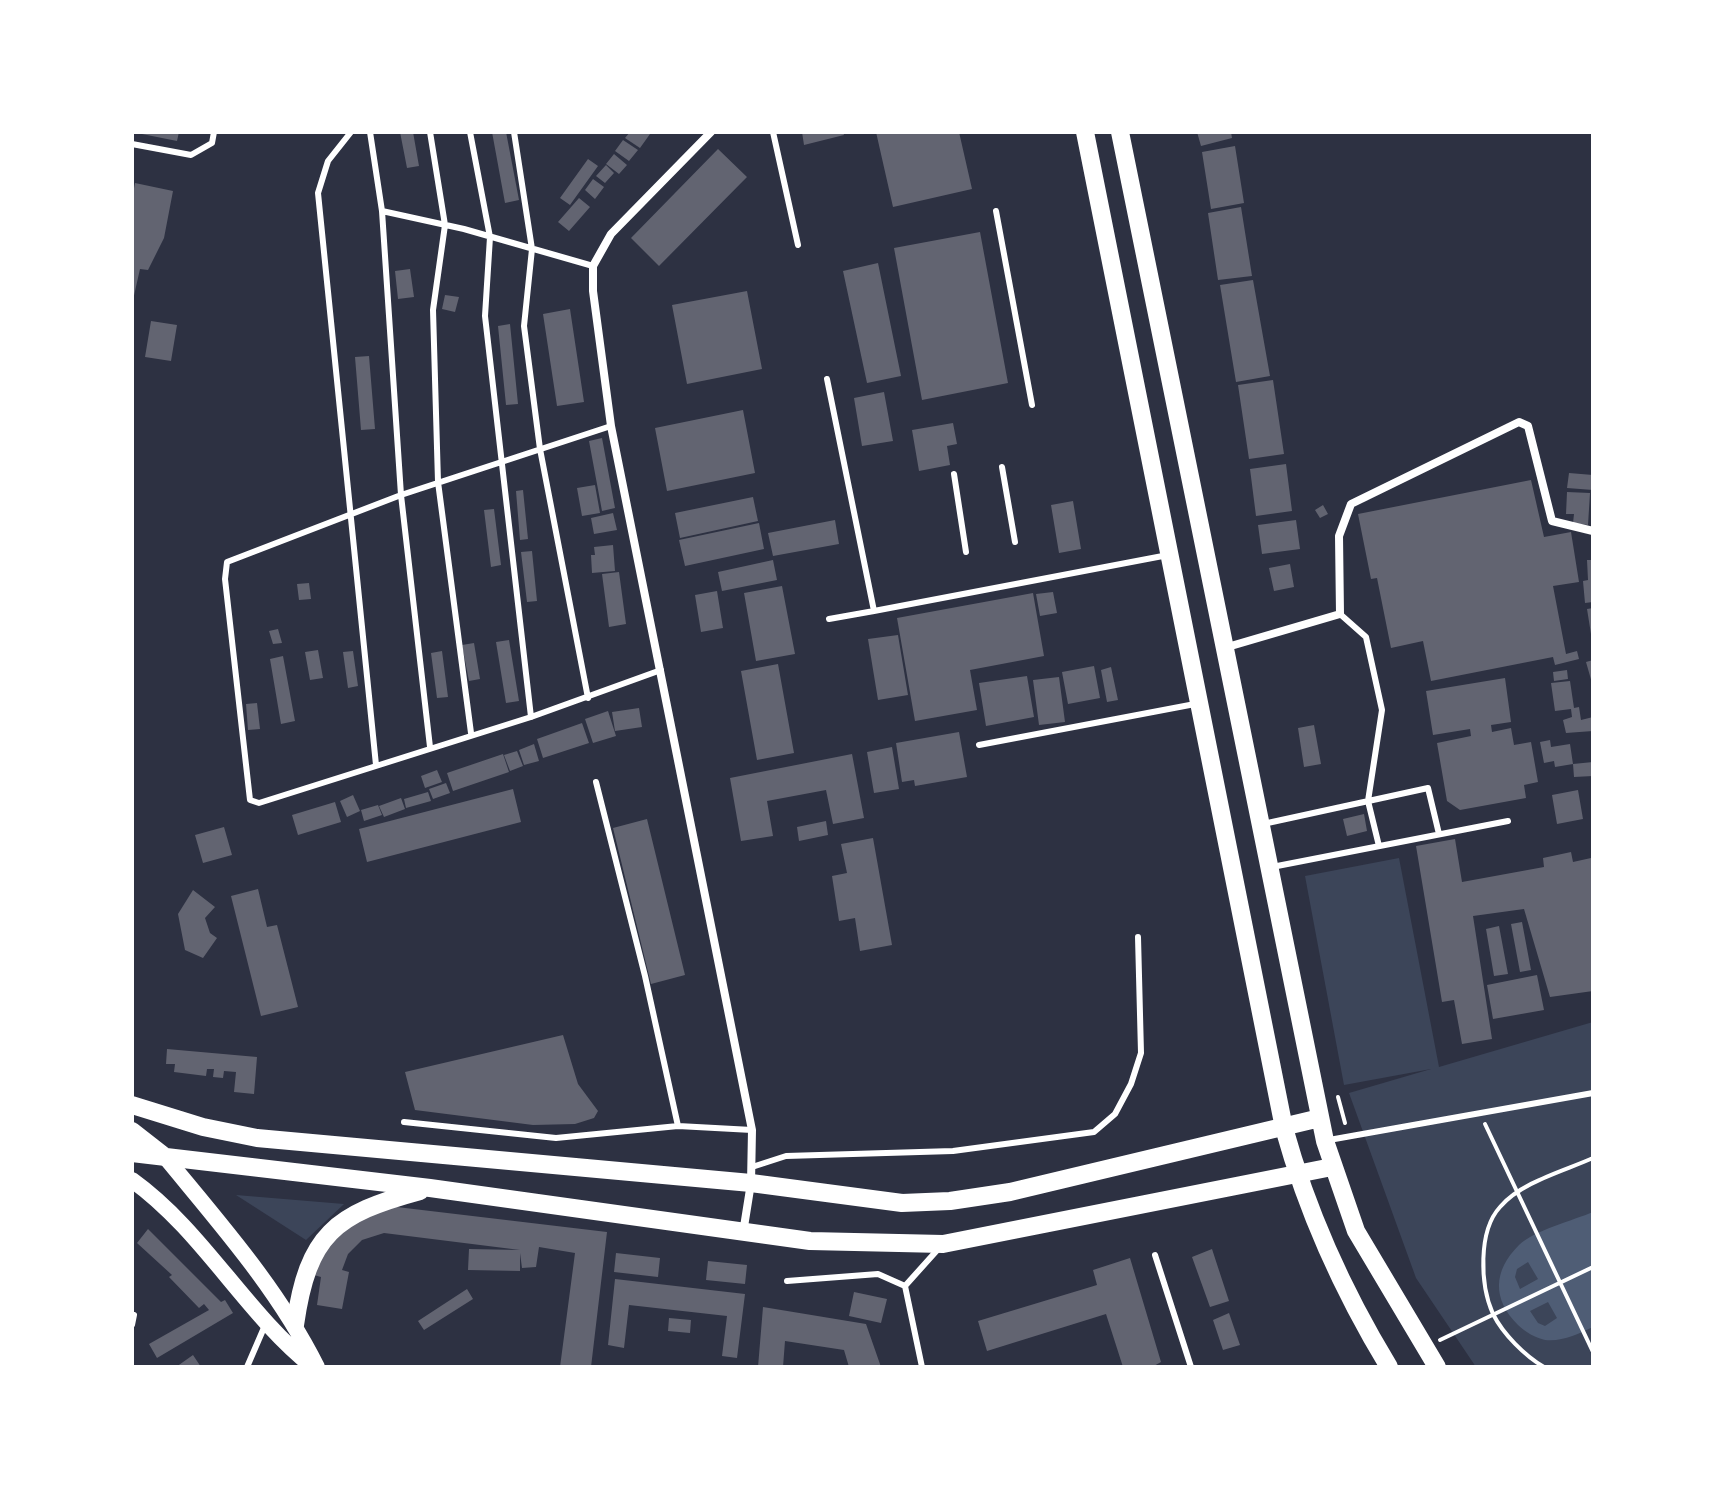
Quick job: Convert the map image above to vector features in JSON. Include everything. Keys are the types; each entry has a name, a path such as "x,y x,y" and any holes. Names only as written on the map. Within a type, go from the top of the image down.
{"main road":[{"path":"1085,132 1200,703 1254,994 1284,1128 1297,1176 1365,1327 1389,1367"},
{"path":"1120,132 1325,1141 1356,1231 1437,1367"},
{"path":"132,1105 203,1127 257,1138 752,1175 902,1203 950,1201 1010,1192 1320,1118"},
{"path":"132,1131 166,1158 260,1273 295,1325 315,1367"},
{"path":"132,1153 430,1188 810,1241 943,1244 1332,1167"},
{"path":"132,1180 179,1220 284,1344 315,1367"},
{"path":"295,1325 308,1268 332,1230 350,1214 369,1205 430,1188"}],"street":[{"path":"711,132 611,234 593,266 593,291 611,426 752,1130 752,1175 743,1233"},
{"path":"1223,648 1340,614 1339,536 1351,504 1519,422 1528,426 1552,521 1593,531"}],"lane":[{"path":"132,144 191,155 212,143 214,132"},
{"path":"351,132 328,161 318,193 347,514 376,765"},
{"path":"370,132 382,211 401,495 430,747"},
{"path":"430,132 445,225 433,310 438,482 471,733"},
{"path":"470,132 490,237 485,316 499,462 531,717"},
{"path":"514,132 532,249 524,326 540,449 588,698"},
{"path":"773,132 798,245"},
{"path":"382,211 593,266"},
{"path":"996,211 1032,405"},
{"path":"827,379 874,611"},
{"path":"611,426 347,514 227,562 225,579 250,800 259,803 471,733 531,717 662,670"},
{"path":"1002,467 1015,542"},
{"path":"954,474 966,552"},
{"path":"829,619 1170,555"},
{"path":"1340,614 1366,637 1382,710 1368,801 1379,846"},
{"path":"979,745 1200,703"},
{"path":"596,782 645,976 678,1126"},
{"path":"1259,825 1428,788 1439,834"},
{"path":"1268,868 1508,821"},
{"path":"752,1175 786,1156 953,1151 1094,1132 1115,1114 1141,1053 1138,937"},
{"path":"1325,1141 1593,1093"},
{"path":"404,1122 556,1138 678,1126 752,1130"},
{"path":"905,1286 943,1244"},
{"path":"1155,1255 1191,1367"},
{"path":"787,1281 878,1274 905,1286"},
{"path":"905,1286 922,1367"},
{"path":"132,1325 134,1315"},
{"path":"247,1367 266,1323"}],"path":[{"path":"1480,1115 1593,1352"},
{"path":"1544,1367 1514,1342 1493,1312 1487,1297 1484,1256 1488,1223 1501,1205 1517,1192 1593,1158"},
{"path":"1424,1348 1493,1312 1593,1267"}],"shaded area":[{"path":"1399,858 1439,1067 1593,1022 1593,1367 1476,1367 1416,1278 1349,1093 1431,1069 1344,1085 1305,876"},
{"path":"236,1195 344,1204 306,1240"},
{"path":"1593,1212 1593,1327 1564,1339 1538,1338 1518,1325 1504,1305 1499,1285 1504,1265 1525,1240","holes":["1528,1262 1538,1279 1520,1289 1515,1277 1517,1269","1548,1302 1557,1318 1545,1326 1538,1323 1530,1311"]}],"building":[{"path":"132,132 179,132 177,141"},
{"path":"400,132 413,132 419,166 407,168"},
{"path":"492,132 506,132 519,200 505,203"},
{"path":"630,132 650,134 640,148 625,138"},
{"path":"802,132 843,132 844,135 804,145"},
{"path":"876,132 959,132 972,189 893,207"},
{"path":"1197,132 1231,132 1232,138 1201,146"},
{"path":"623,140 638,150 629,161 615,151"},
{"path":"1235,146 1244,203 1211,209 1202,152"},
{"path":"718,149 747,177 659,266 631,238"},
{"path":"614,154 627,165 619,174 606,164"},
{"path":"588,159 598,166 570,205 560,198"},
{"path":"606,165 614,173 605,183 596,176"},
{"path":"593,179 604,187 595,199 585,190"},
{"path":"135,183 173,191 164,238 148,270 140,269 133,300 132,199"},
{"path":"579,198 590,207 569,231 558,222"},
{"path":"1241,207 1252,276 1218,280 1208,213"},
{"path":"980,232 1008,383 922,400 894,248"},
{"path":"878,263 901,376 867,383 843,271"},
{"path":"410,269 414,297 398,299 395,271"},
{"path":"1253,280 1270,376 1236,382 1220,285"},
{"path":"747,291 762,369 687,384 672,305"},
{"path":"445,295 459,297 455,312 442,309"},
{"path":"570,309 584,402 557,406 543,314"},
{"path":"151,321 177,325 171,361 145,357"},
{"path":"510,324 518,404 506,405 498,326"},
{"path":"369,356 375,429 361,430 355,357"},
{"path":"1273,380 1284,454 1249,459 1238,385"},
{"path":"884,392 893,441 862,446 854,398"},
{"path":"743,410 755,473 667,491 655,428"},
{"path":"953,423 957,444 947,446 950,465 919,471 912,430"},
{"path":"602,438 615,508 602,511 589,441"},
{"path":"1286,464 1292,511 1256,516 1250,469"},
{"path":"1569,473 1593,475 1593,490 1567,488"},
{"path":"1531,480 1544,537 1571,532 1579,582 1553,586 1566,654 1577,651 1579,659 1555,665 1553,657 1431,681 1423,641 1391,648 1377,578 1371,579 1358,514"},
{"path":"595,485 600,513 582,516 577,488"},
{"path":"523,490 528,539 520,540 516,491"},
{"path":"1567,492 1590,493 1588,525 1573,523 1574,514 1566,514"},
{"path":"753,497 758,521 680,538 675,513"},
{"path":"1073,501 1081,549 1059,553 1051,505"},
{"path":"1323,505 1328,514 1320,518 1315,510"},
{"path":"494,509 501,565 491,567 484,510"},
{"path":"613,513 617,530 594,534 591,518"},
{"path":"835,520 839,544 773,556 768,533"},
{"path":"1296,520 1300,549 1262,554 1258,525"},
{"path":"759,523 764,549 685,566 679,540"},
{"path":"613,545 615,571 592,573 594,547"},
{"path":"532,551 537,601 527,602 521,552"},
{"path":"773,560 777,580 722,591 718,572"},
{"path":"1587,560 1593,560 1593,602 1585,603 1583,581 1588,580"},
{"path":"1290,564 1294,587 1274,591 1269,568"},
{"path":"619,572 626,624 609,627 602,574"},
{"path":"309,583 311,599 299,600 297,584"},
{"path":"782,586 795,654 756,661 744,593"},
{"path":"717,591 723,628 701,632 695,595"},
{"path":"1053,592 1057,613 1040,616 1036,594"},
{"path":"1033,593 1044,656 970,670 977,710 915,721 897,618"},
{"path":"1593,608 1593,634 1591,634 1587,609"},
{"path":"278,629 282,643 273,644 269,631"},
{"path":"898,635 908,695 878,700 868,639"},
{"path":"509,640 519,701 506,703 496,642"},
{"path":"474,643 480,679 469,681 462,645"},
{"path":"318,650 323,678 310,680 305,652"},
{"path":"353,651 358,686 348,688 343,652"},
{"path":"442,651 448,697 437,698 431,653"},
{"path":"283,656 295,721 281,724 270,659"},
{"path":"1593,660 1593,683 1592,683 1586,662"},
{"path":"778,664 794,753 757,760 741,671"},
{"path":"1094,666 1100,698 1068,704 1062,672"},
{"path":"1111,667 1118,700 1107,702 1101,670"},
{"path":"1567,670 1568,679 1554,681 1553,672"},
{"path":"1027,676 1034,717 986,726 979,683"},
{"path":"1059,677 1065,722 1039,725 1033,680"},
{"path":"1505,678 1511,722 1491,725 1492,732 1511,728 1514,745 1531,742 1538,782 1524,785 1526,798 1460,810 1447,801 1437,743 1471,736 1470,729 1433,735 1426,691"},
{"path":"1570,681 1574,708 1579,707 1581,720 1593,717 1593,731 1566,733 1563,720 1572,717 1571,709 1555,711 1551,683"},
{"path":"257,703 260,729 248,730 246,704"},
{"path":"639,708 642,727 615,731 612,712"},
{"path":"608,711 616,736 593,743 585,719"},
{"path":"582,723 589,743 543,758 537,739"},
{"path":"1314,725 1321,764 1304,767 1298,728"},
{"path":"959,732 967,777 915,786 914,780 902,782 896,743"},
{"path":"1550,740 1551,747 1570,744 1573,764 1555,767 1554,761 1544,763 1540,742"},
{"path":"534,744 539,761 524,765 519,750"},
{"path":"892,747 899,789 874,793 867,752"},
{"path":"517,751 523,766 510,771 504,755"},
{"path":"503,754 509,772 453,791 447,773"},
{"path":"852,754 864,818 833,824 826,790 767,801 773,836 741,841 730,778"},
{"path":"1593,762 1593,776 1574,777 1573,764"},
{"path":"437,770 442,782 425,788 421,776"},
{"path":"446,783 450,793 433,799 429,789"},
{"path":"513,789 521,822 367,862 359,829"},
{"path":"1578,790 1583,819 1557,824 1552,795"},
{"path":"428,792 431,801 406,808 404,799"},
{"path":"353,795 360,811 347,817 340,801"},
{"path":"401,798 405,809 384,817 379,806"},
{"path":"335,802 341,822 298,835 292,815"},
{"path":"378,805 382,815 364,821 361,810"},
{"path":"1364,814 1367,831 1347,836 1343,819"},
{"path":"647,819 685,975 651,984 613,828"},
{"path":"826,821 828,835 799,841 797,827"},
{"path":"224,827 232,855 203,863 195,835"},
{"path":"873,838 892,945 860,951 855,918 839,921 832,876 847,873 841,844"},
{"path":"1455,839 1462,882 1544,867 1543,858 1571,852 1573,862 1591,858 1593,991 1550,997 1524,909 1473,916 1492,1039 1462,1044 1454,1000 1442,1002 1416,846"},
{"path":"258,889 267,927 277,925 298,1007 261,1016 231,896"},
{"path":"193,890 215,907 205,918 210,933 217,938 203,958 185,950 178,914"},
{"path":"1522,922 1531,970 1520,972 1511,924"},
{"path":"1499,926 1508,974 1494,976 1486,929"},
{"path":"1537,975 1544,1010 1493,1019 1487,985"},
{"path":"563,1035 578,1084 598,1111 594,1118 575,1124 533,1125 415,1110 405,1072"},
{"path":"167,1049 257,1057 254,1094 234,1092 236,1072 224,1071 223,1078 213,1077 214,1069 207,1069 206,1076 174,1072 175,1064 166,1064"},
{"path":"380,1205 607,1232 591,1367 560,1367 575,1253 539,1247 536,1267 522,1268 520,1253 520,1271 468,1270 469,1249 520,1250 384,1233 362,1240 348,1254 342,1270 349,1272 342,1309 317,1305 321,1277 314,1275 323,1246"},
{"path":"148,1229 221,1302 225,1300 233,1313 157,1358 149,1344 209,1310 204,1304 199,1308 169,1277 172,1275 137,1243"},
{"path":"1212,1249 1229,1301 1210,1307 1192,1257"},
{"path":"616,1253 660,1258 658,1277 614,1272"},
{"path":"1130,1258 1161,1362 1152,1367 1123,1367 1106,1314 987,1351 978,1321 1097,1285 1093,1270"},
{"path":"708,1261 747,1265 745,1284 706,1280"},
{"path":"615,1279 745,1294 737,1358 722,1356 727,1316 629,1305 624,1348 608,1345"},
{"path":"467,1289 473,1299 424,1330 418,1321"},
{"path":"854,1292 887,1299 881,1323 849,1316"},
{"path":"763,1307 866,1324 881,1367 849,1367 844,1350 785,1341 783,1367 758,1367"},
{"path":"1229,1313 1240,1345 1223,1350 1213,1320"},
{"path":"669,1318 691,1320 690,1333 668,1331"},
{"path":"193,1355 201,1367 176,1367"}]}
